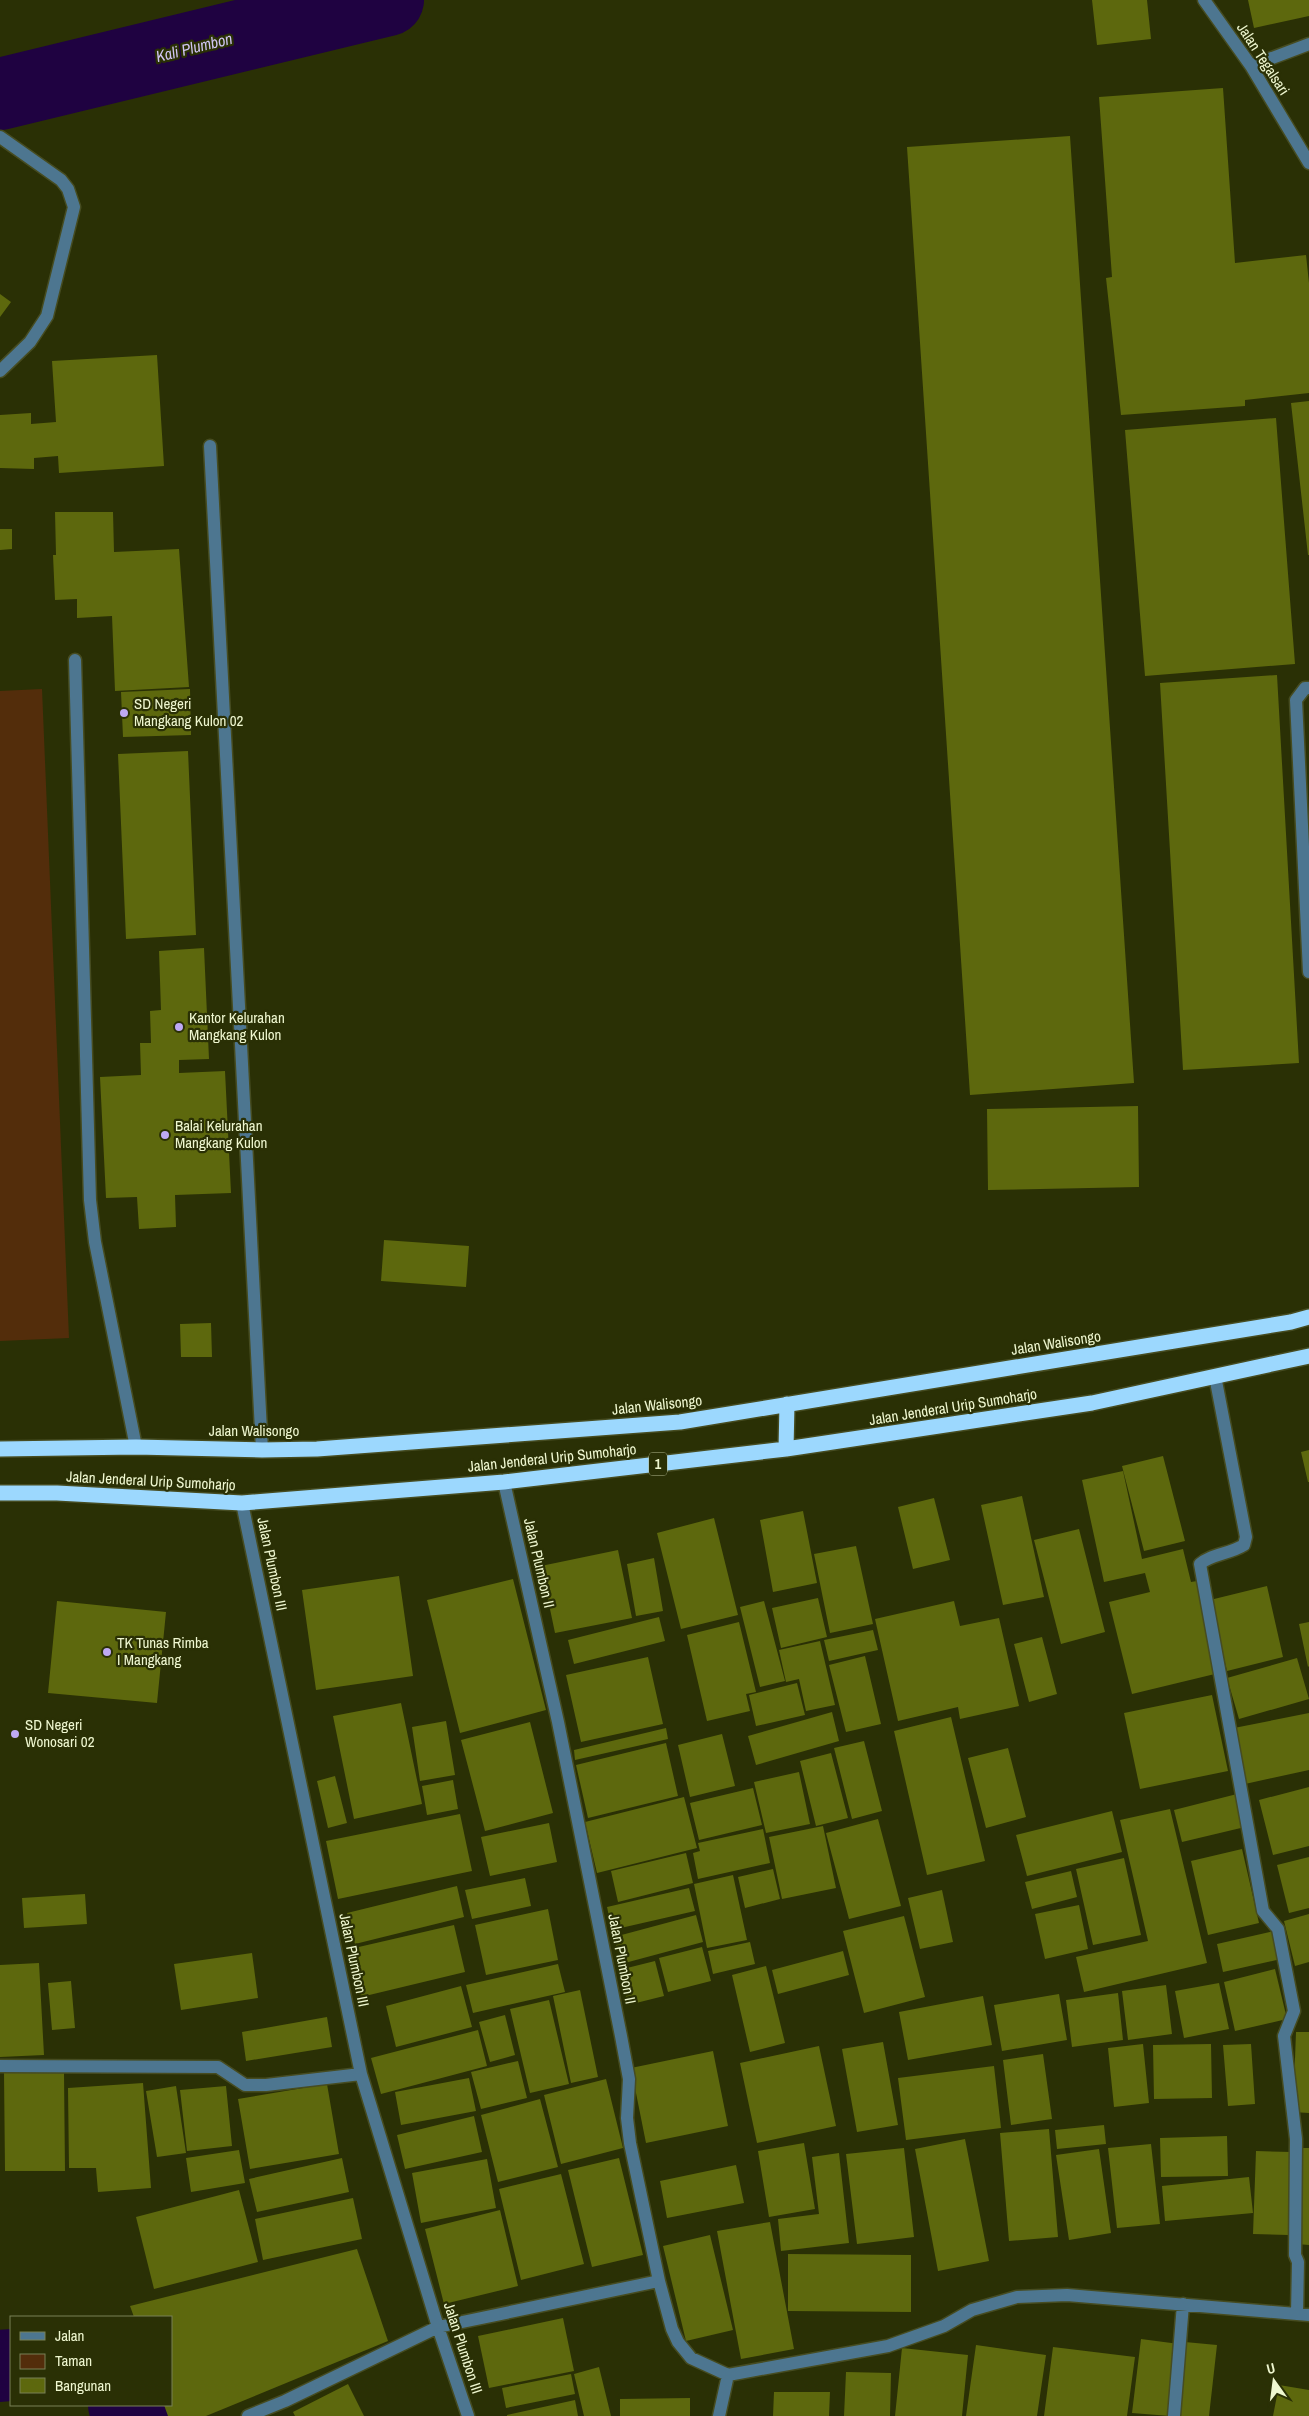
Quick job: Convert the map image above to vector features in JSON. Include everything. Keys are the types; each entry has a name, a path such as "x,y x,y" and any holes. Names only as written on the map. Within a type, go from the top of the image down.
{"highway":[{"name":"Jalan Walisongo","path":"0,1449 136,1447 262,1450 317,1449 680,1422 1291,1322 1309,1317"},
{"name":"Jalan Jenderal Urip Sumoharjo","path":"0,1493 242,1502 504,1482 786,1449 1092,1404 1309,1356"},
{"path":"786,1449 787,1404"}],"street":[{"name":"Jalan Tegalsari","path":"1204,0 1250,66 1309,163"},
{"path":"1250,66 1309,44"},
{"path":"0,137 61,180 68,189 74,207 47,316 30,342 0,371"},
{"path":"210,446 262,1450"},
{"path":"75,660 90,1200 95,1242 136,1447"},
{"path":"1309,688 1305,688 1296,700 1309,972"},
{"path":"719,2416 728,2375 888,2346 944,2326 972,2310 1018,2297 1067,2295 1303,2314 1298,2262 1295,2255 1296,2139 1284,2036 1294,2011 1278,1929 1262,1911 1200,1564 1205,1560 1233,1552 1244,1545 1246,1537 1215,1376"},
{"name":"Jalan Plumbon II","path":"504,1482 558,1722 621,2036 629,2079 627,2118 630,2143 659,2280 672,2329 678,2342 690,2358 728,2375"},
{"name":"Jalan Plumbon III","path":"242,1502 361,2074 438,2327 468,2416"},
{"path":"0,2066 218,2067 244,2085 266,2085 361,2074"},
{"path":"248,2416 285,2401 438,2327 659,2280"},
{"path":"1174,2416 1183,2304"}],"green space":[{"path":"42,689 69,1338 0,1341 0,691"}],"building":[{"path":"1092,0 1147,0 1151,39 1097,45"},
{"path":"1248,0 1309,0 1309,16 1254,28"},
{"path":"1223,88 1235,263 1306,255 1309,283 1309,393 1245,400 1245,406 1121,415 1106,278 1112,277 1099,97"},
{"path":"1070,136 1134,1083 970,1095 907,147"},
{"path":"0,294 11,302 0,317"},
{"path":"157,355 164,466 59,473 58,456 34,458 34,469 0,468 0,415 31,413 31,424 56,422 52,361"},
{"path":"1309,401 1309,555 1308,555 1291,403"},
{"path":"1276,418 1295,664 1145,676 1125,430"},
{"path":"55,512 113,512 114,552 179,549 189,687 115,691 112,616 77,618 77,599 55,600 53,555 56,555"},
{"path":"0,529 12,529 12,549 0,550"},
{"path":"1277,675 1299,1063 1183,1070 1160,683"},
{"path":"190,689 191,735 123,737 121,692"},
{"path":"188,751 196,935 126,939 118,754"},
{"name":"Balai Kelurahan Mangkang Kulon","path":"204,948 209,1059 179,1060 179,1073 225,1071 231,1193 175,1195 176,1227 139,1229 137,1197 106,1198 100,1077 141,1075 140,1043 151,1043 150,1011 161,1010 159,951"},
{"path":"1138,1106 1139,1187 988,1190 987,1109"},
{"path":"384,1240 469,1246 466,1287 381,1281"},
{"path":"211,1323 212,1357 181,1357 180,1324"},
{"path":"1309,1450 1309,1482 1308,1482 1301,1452"},
{"path":"1163,1456 1185,1541 1144,1551 1122,1466"},
{"path":"1123,1471 1142,1559 1183,1549 1191,1582 1197,1581 1219,1673 1132,1694 1109,1602 1150,1592 1145,1573 1104,1582 1082,1480"},
{"path":"1022,1496 1044,1597 1003,1605 981,1505"},
{"path":"934,1498 950,1560 913,1569 898,1507"},
{"path":"803,1511 817,1583 773,1592 760,1520"},
{"path":"714,1518 738,1615 681,1629 657,1533"},
{"path":"1079,1529 1105,1632 1061,1644 1034,1540"},
{"path":"856,1546 873,1624 830,1633 814,1554"},
{"path":"618,1550 632,1618 555,1633 541,1566"},
{"path":"654,1558 663,1611 636,1616 627,1564"},
{"path":"399,1576 413,1676 316,1690 302,1590"},
{"path":"513,1579 546,1710 460,1733 427,1600"},
{"path":"1267,1586 1283,1657 1227,1671 1210,1600"},
{"path":"818,1598 827,1637 781,1648 772,1608"},
{"name":"TK Tunas Rimba I Mangkang","path":"57,1601 166,1612 157,1703 48,1693"},
{"path":"764,1601 785,1681 760,1687 740,1607"},
{"path":"954,1601 960,1626 999,1618 1019,1706 960,1719 958,1707 898,1721 875,1619"},
{"path":"659,1617 665,1641 574,1664 568,1640"},
{"path":"739,1622 756,1692 746,1694 750,1711 707,1721 687,1635"},
{"path":"1309,1622 1309,1666 1308,1667 1299,1624"},
{"path":"873,1630 878,1650 829,1661 824,1640"},
{"path":"1042,1637 1057,1694 1029,1702 1014,1644"},
{"path":"820,1641 835,1705 806,1711 799,1679 786,1682 779,1650"},
{"path":"865,1656 881,1724 846,1732 829,1665"},
{"path":"648,1657 663,1724 581,1742 566,1675"},
{"path":"1297,1658 1309,1699 1239,1719 1227,1678"},
{"path":"797,1683 805,1715 756,1726 749,1695"},
{"path":"1212,1695 1228,1771 1140,1789 1124,1713"},
{"path":"401,1703 422,1804 354,1819 333,1716"},
{"path":"832,1712 839,1741 756,1765 748,1736"},
{"path":"1309,1713 1309,1770 1245,1784 1234,1728"},
{"path":"951,1717 985,1861 927,1875 894,1731"},
{"path":"446,1721 455,1775 420,1781 412,1727"},
{"path":"530,1722 553,1813 485,1831 461,1740"},
{"path":"666,1728 668,1739 575,1760 574,1750"},
{"path":"722,1734 735,1786 690,1797 678,1745"},
{"path":"864,1741 882,1811 852,1819 834,1748"},
{"path":"666,1743 678,1796 588,1818 576,1765"},
{"path":"1008,1748 1026,1817 986,1828 968,1758"},
{"path":"831,1753 848,1818 816,1826 800,1761"},
{"path":"799,1772 810,1824 766,1833 754,1782"},
{"path":"335,1776 347,1823 328,1828 317,1781"},
{"path":"453,1780 458,1809 427,1815 422,1786"},
{"path":"1309,1787 1309,1846 1273,1855 1259,1800"},
{"path":"753,1788 762,1825 699,1840 690,1803"},
{"path":"1237,1794 1245,1827 1182,1842 1174,1810"},
{"path":"684,1797 697,1848 597,1873 585,1822"},
{"path":"1170,1809 1207,1963 1084,1992 1076,1957 1148,1941 1120,1820"},
{"path":"1112,1811 1122,1852 1027,1876 1016,1835"},
{"path":"460,1814 472,1871 338,1899 326,1841"},
{"path":"878,1819 901,1906 849,1919 826,1833"},
{"path":"549,1823 557,1862 490,1876 481,1837"},
{"path":"823,1826 836,1888 782,1899 769,1837"},
{"path":"763,1829 770,1863 698,1879 693,1853 700,1851 698,1843"},
{"path":"1242,1849 1259,1923 1208,1935 1191,1861"},
{"path":"686,1853 693,1883 618,1902 611,1871"},
{"path":"1309,1857 1309,1908 1289,1913 1277,1865"},
{"path":"1124,1858 1141,1935 1093,1945 1076,1869"},
{"path":"773,1869 780,1899 745,1908 738,1877"},
{"path":"1071,1871 1077,1897 1032,1909 1025,1882"},
{"path":"733,1875 747,1940 707,1948 694,1884"},
{"path":"525,1878 531,1906 472,1919 465,1890"},
{"path":"457,1886 464,1917 355,1944 347,1913"},
{"path":"689,1888 695,1911 612,1930 607,1907"},
{"path":"942,1890 953,1942 920,1949 908,1898"},
{"path":"85,1894 87,1924 24,1928 22,1898"},
{"path":"1079,1905 1088,1949 1045,1959 1035,1914"},
{"path":"548,1909 558,1960 486,1975 475,1925"},
{"path":"1309,1914 1309,1962 1295,1966 1284,1921"},
{"path":"696,1915 703,1942 621,1964 614,1937"},
{"path":"904,1916 925,1997 864,2013 843,1931"},
{"path":"454,1925 465,1972 361,1997 350,1949"},
{"path":"1274,1931 1281,1959 1223,1972 1217,1944"},
{"path":"750,1942 755,1964 713,1974 708,1951"},
{"path":"702,1947 711,1981 668,1992 659,1958"},
{"path":"843,1951 849,1975 778,1994 772,1970"},
{"path":"252,1953 258,1998 181,2010 174,1964"},
{"path":"655,1961 664,1996 628,2005 619,1970"},
{"path":"39,1963 44,2055 0,2057 0,1965"},
{"path":"558,1964 565,1992 473,2013 466,1985"},
{"path":"766,1966 785,2043 750,2052 732,1975"},
{"path":"1275,1969 1287,2019 1235,2031 1224,1982"},
{"path":"71,1981 75,2028 52,2030 48,1983"},
{"path":"1219,1983 1229,2029 1184,2038 1175,1991"},
{"path":"1166,1985 1172,2034 1128,2040 1122,1991"},
{"path":"461,1986 472,2027 396,2047 386,2006"},
{"path":"580,1990 598,2077 571,2083 553,1996"},
{"path":"1118,1993 1123,2040 1072,2047 1066,2000"},
{"path":"1059,1994 1067,2040 1002,2051 994,2005"},
{"path":"983,1996 992,2045 908,2060 899,2012"},
{"path":"549,2000 569,2084 530,2093 510,2009"},
{"path":"505,2015 515,2055 490,2062 479,2022"},
{"path":"327,2017 332,2047 246,2061 242,2032"},
{"path":"478,2030 487,2066 381,2094 371,2058"},
{"path":"1296,2032 1309,2032 1309,2113 1293,2112"},
{"path":"883,2042 898,2125 857,2132 842,2049"},
{"path":"1143,2044 1149,2103 1114,2107 1108,2048"},
{"path":"1211,2044 1212,2098 1154,2099 1153,2045"},
{"path":"1251,2044 1255,2104 1228,2106 1223,2045"},
{"path":"819,2046 836,2126 757,2143 740,2063"},
{"path":"713,2051 728,2126 646,2143 631,2068"},
{"path":"1043,2054 1052,2119 1011,2125 1003,2060"},
{"path":"518,2061 527,2098 481,2109 471,2072"},
{"path":"994,2066 1001,2128 906,2140 898,2078"},
{"path":"4,2073 64,2073 65,2171 5,2171"},
{"path":"469,2078 476,2111 401,2125 395,2092"},
{"path":"606,2079 623,2148 561,2164 544,2095"},
{"path":"143,2083 151,2188 98,2192 96,2168 69,2168 68,2088"},
{"path":"327,2084 339,2154 250,2169 238,2099"},
{"path":"176,2086 186,2153 157,2157 146,2091"},
{"path":"226,2086 232,2146 187,2151 180,2090"},
{"path":"540,2099 558,2167 498,2182 481,2115"},
{"path":"474,2116 482,2152 405,2169 397,2135"},
{"path":"1104,2125 1106,2144 1057,2149 1055,2130"},
{"path":"1049,2129 1058,2237 1009,2241 1000,2133"},
{"path":"1227,2136 1228,2176 1161,2177 1160,2138"},
{"path":"965,2139 989,2261 938,2271 915,2149"},
{"path":"804,2143 815,2209 769,2217 758,2151"},
{"path":"1151,2144 1160,2224 1117,2228 1108,2148"},
{"path":"904,2148 914,2237 857,2244 846,2154"},
{"path":"1302,2148 1309,2148 1309,2245 1297,2244"},
{"path":"1099,2149 1111,2233 1069,2240 1056,2155"},
{"path":"239,2150 245,2183 191,2192 186,2158"},
{"path":"1256,2151 1292,2152 1288,2235 1253,2234"},
{"path":"839,2153 849,2243 781,2251 778,2219 819,2214 812,2157"},
{"path":"342,2158 349,2192 257,2212 249,2179"},
{"path":"619,2158 643,2255 592,2267 568,2170"},
{"path":"487,2159 496,2208 421,2223 412,2173"},
{"path":"736,2165 744,2203 667,2218 660,2181"},
{"path":"561,2174 584,2264 521,2280 499,2189"},
{"path":"1249,2177 1253,2213 1165,2221 1162,2186"},
{"path":"239,2190 258,2262 154,2289 136,2217"},
{"path":"353,2198 362,2239 263,2260 255,2219"},
{"path":"500,2210 518,2286 444,2304 425,2229"},
{"path":"770,2222 794,2349 741,2359 717,2231"},
{"path":"710,2235 733,2330 686,2341 663,2246"},
{"path":"357,2249 388,2341 206,2416 168,2416 164,2406 172,2406 172,2316 134,2316 130,2306"},
{"path":"788,2254 911,2255 911,2312 788,2311"},
{"path":"563,2318 574,2371 489,2388 478,2336"},
{"path":"1141,2339 1179,2344 1170,2416 1132,2413"},
{"path":"1185,2342 1217,2345 1209,2416 1177,2416"},
{"path":"976,2345 1046,2355 1037,2416 966,2416"},
{"path":"1053,2347 1135,2357 1127,2416 1044,2416"},
{"path":"902,2348 968,2355 962,2416 895,2416"},
{"path":"599,2367 611,2416 584,2416 574,2374"},
{"path":"846,2372 891,2373 890,2416 844,2416"},
{"path":"571,2374 575,2394 506,2408 502,2388"},
{"path":"348,2384 364,2416 295,2416 293,2412"},
{"path":"1279,2385 1309,2390 1309,2416 1273,2416"},
{"path":"774,2392 830,2392 829,2416 773,2416"},
{"path":"690,2398 690,2416 620,2416 620,2399"},
{"path":"575,2400 578,2416 507,2416 507,2415"}],"waterway":[{"name":"Kali Plumbon","path":"0,94 388,0"},
{"path":"0,2366 10,2365"},
{"path":"125,2406 133,2416"}],"place":[{"name":"SD Negeri Mangkang Kulon 02","path":"124,713"},
{"name":"Kantor Kelurahan Mangkang Kulon","path":"179,1027"},
{"name":"Balai Kelurahan Mangkang Kulon","path":"165,1135"},
{"name":"TK Tunas Rimba I Mangkang","path":"107,1652"},
{"name":"SD Negeri Wonosari 02","path":"15,1734"}]}
